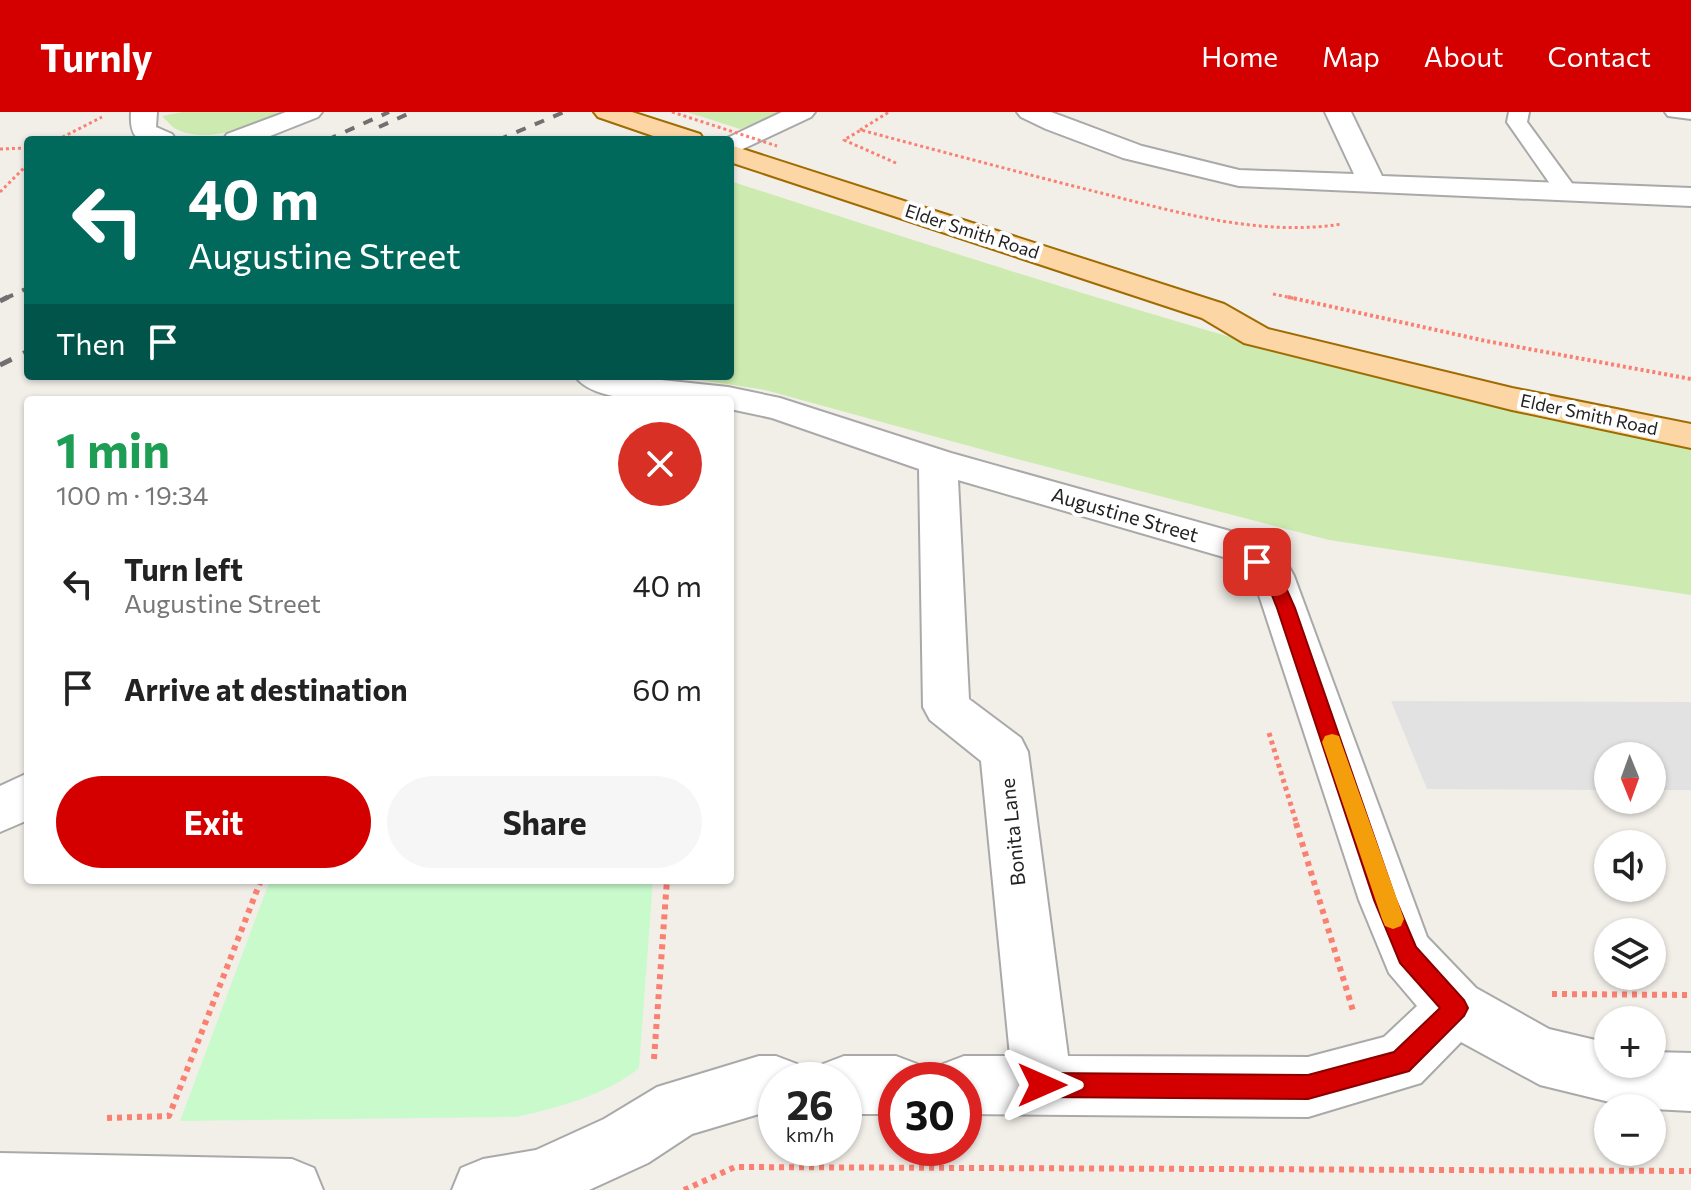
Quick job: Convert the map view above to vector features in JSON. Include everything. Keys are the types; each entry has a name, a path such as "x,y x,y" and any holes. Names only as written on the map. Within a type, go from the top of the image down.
{"main road":[{"path":"607,112 679,136"},
{"name":"Elder Smith Road","path":"748,152 1213,311 1256,336 1512,399 1691,436"},
{"name":"Elder Smith Road","path":"1213,311 1277,315 1541,378 1691,405"}],"street":[{"path":"144,112 143,131 154,136"},
{"path":"246,136 309,112"},
{"path":"748,152 802,112"},
{"path":"1030,112 1078,133 1195,171 1239,178 1691,197"},
{"path":"1338,112 1373,186"},
{"name":"Augustine Street","path":"602,380 617,386 710,396"},
{"name":"Augustine Street","path":"734,399 780,409 938,462 1241,548 1273,576 1385,900 1408,955 1456,1008 1540,1056 1644,1081 1691,1082"},
{"name":"Bonita Lane","path":"938,462 946,707 1004,752 1042,1085"},
{"path":"0,811 24,796"},
{"path":"982,1085 1308,1087 1400,1062 1456,1008"},
{"path":"483,1190 539,1181 626,1141 678,1108 758,1085"},
{"path":"0,1184 292,1190"}],"lane":[{"path":"1519,112 1517,122 1568,193"},
{"path":"1675,112 1691,113"}],"path":[{"path":"65,136 114,112"},
{"path":"672,112 718,136"},
{"path":"834,146 889,112"},
{"path":"861,130 1216,219 1297,229 1324,228 1352,221 1335,184"},
{"path":"844,140 896,163"},
{"path":"0,149 24,148"},
{"path":"0,192 24,168"},
{"path":"1263,292 1456,335 1691,379"},
{"path":"1266,724 1356,1022"},
{"path":"107,1118 169,1116 259,884"},
{"path":"654,1061 667,884"},
{"path":"1456,1008 1554,994 1691,995"},
{"path":"684,1190 735,1167 764,1166 1691,1171"}],"green space":[{"path":"182,112 287,112 233,131 202,135 176,129 162,116"},
{"path":"687,112 785,112 740,129"},
{"path":"734,182 1087,294 1327,364 1569,423 1691,447 1691,595 1329,540 765,390 699,380 734,380"},
{"path":"269,884 653,884 639,1068 612,1086 565,1104 517,1117 180,1121"}],"shaded area":[{"path":"1391,701 1691,702 1691,790 1666,790 1666,742 1594,742 1594,790 1427,789"}],"railway":[{"path":"336,136 389,112"},
{"path":"379,127 412,112"},
{"path":"507,136 564,112"},
{"path":"4,299 24,290"},
{"path":"4,299 8,297"},
{"path":"0,301 4,299"},
{"path":"0,365 24,353"}],"slow traffic":[{"path":"1332,742 1393,919"}],"route":[{"path":"1042,1085 1308,1087 1400,1062 1456,1008 1408,955 1385,900 1286,608 1273,576 1257,562"}]}
